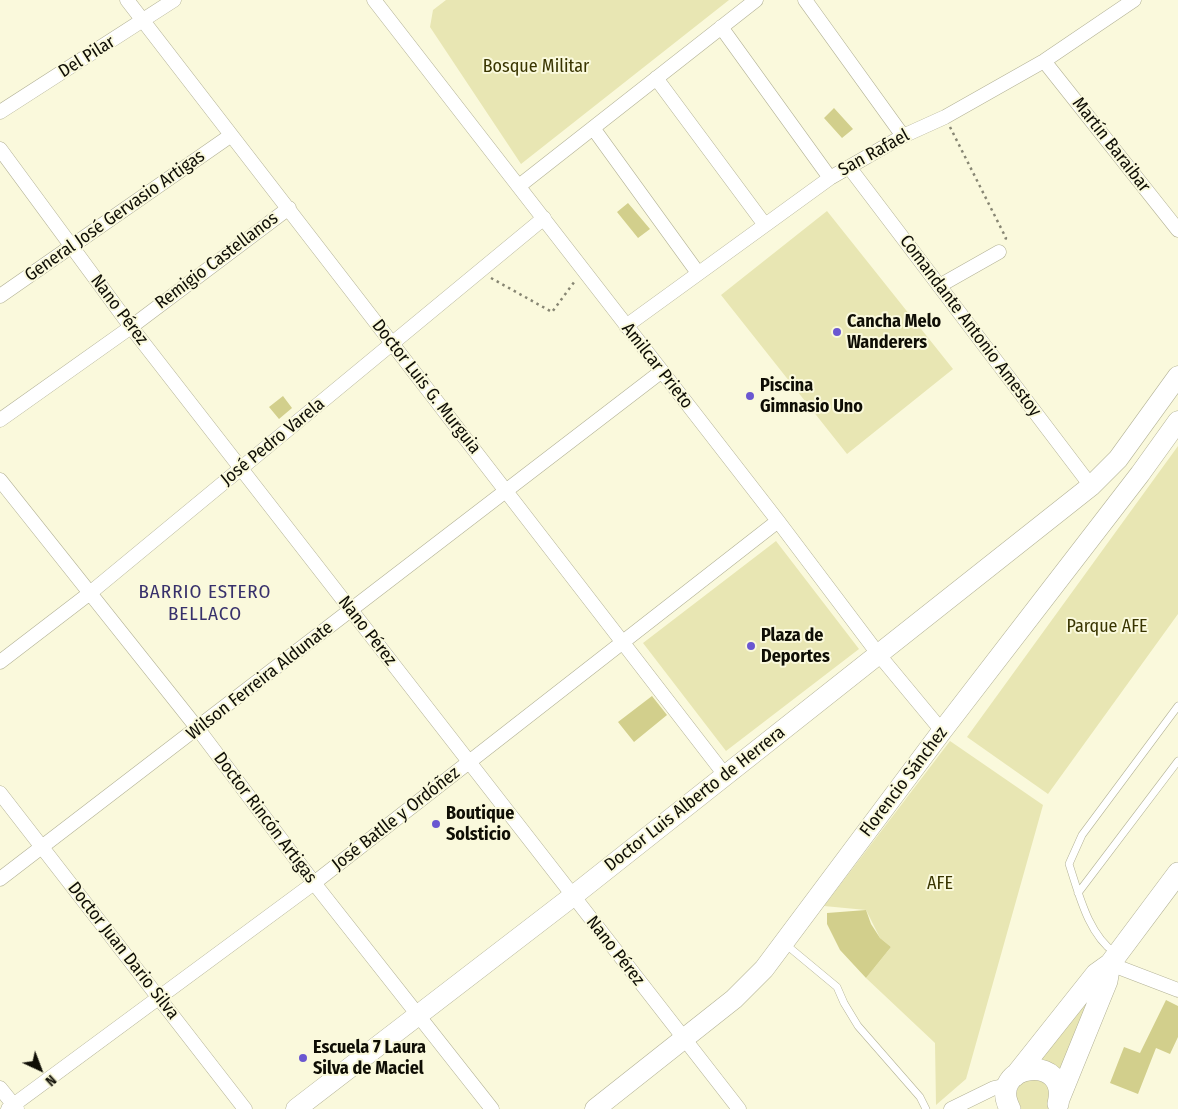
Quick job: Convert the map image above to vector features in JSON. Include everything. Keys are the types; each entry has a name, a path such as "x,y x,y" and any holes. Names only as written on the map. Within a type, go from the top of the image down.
{"main road":[{"path":"1010,1097 1096,974 1113,959 1178,872"},
{"path":"1058,1104 1108,981 1113,959"},
{"path":"1010,1097 1030,1069 1044,1071 1057,1083 1058,1104"}],"street":[{"name":"Doctor Luis G. Murguia","path":"127,0 230,136 508,491 725,775"},
{"name":"Del Pilar","path":"0,112 174,0"},
{"name":"Amilcar Prieto","path":"374,0 879,654 942,731"},
{"path":"519,186 756,0"},
{"path":"805,0 903,136"},
{"name":"San Rafael","path":"626,326 830,178 903,136 945,117 1044,61 1134,0"},
{"path":"722,27 830,178"},
{"name":"Martín Baraibar","path":"1044,61 1178,230"},
{"path":"656,78 765,225"},
{"path":"593,128 698,273"},
{"name":"General José Gervasio Artigas","path":"0,296 230,136"},
{"name":"Nano Pérez","path":"0,149 131,327 739,1109"},
{"name":"Comandante Antonio Amestoy","path":"849,167 1091,486"},
{"name":"Remigio Castellanos","path":"0,420 131,327 288,208"},
{"name":"José Pedro Varela","path":"0,662 90,593 393,345 544,218"},
{"path":"939,286 999,252"},
{"name":"Wilson Ferreira Aldunate","path":"0,879 198,729 662,371"},
{"path":"1091,486 1118,458 1178,376"},
{"name":"Florencio Sánchez","path":"595,1109 734,999 764,969 942,731 1140,474 1178,421"},
{"path":"1118,458 1140,474"},
{"name":"Doctor Rincón Artigas","path":"0,480 198,729 314,883 492,1109"},
{"name":"Doctor Luis Alberto de Herrera","path":"296,1109 573,896 1091,486"},
{"name":"José Batlle y Ordóñez","path":"13,1108 314,883 778,521"},
{"name":"Doctor Juan Dario Silva","path":"0,793 245,1109"},
{"path":"1113,959 1178,990"},
{"path":"0,1088 13,1108"},
{"path":"951,1109 994,1088 1010,1097"}],"lane":[{"path":"1113,959 1097,935 1078,893 1069,864 1082,835 1178,706"},
{"path":"1078,893 1178,761"},
{"path":"784,943 837,987 858,1026 920,1097 926,1109"}],"path":[{"path":"945,117 1006,238 999,252"},
{"path":"480,272 552,312 584,270"}],"green space":[{"name":"Bosque Militar","path":"446,0 729,0 521,164 430,27 433,10"},
{"name":"Cancha Melo Wanderers","path":"827,211 953,369 847,454 721,295"},
{"name":"Parque AFE","path":"1178,446 1178,614 1048,794 967,737"},
{"name":"Plaza de Deportes","path":"776,541 859,649 726,751 643,643"},
{"name":"AFE","path":"950,741 1043,805 966,1079 936,1105 935,1043 866,978 891,947 880,938 866,910 824,906"},
{"path":"1101,979 1058,1076 1032,1065"},
{"path":"1024,1076 1050,1084 1048,1109 1016,1109 1012,1100"}],"building":[{"path":"834,108 853,129 842,138 824,118"},
{"path":"628,203 650,229 638,238 617,212"},
{"path":"283,396 292,408 279,419 269,407"},
{"path":"652,696 667,715 634,742 618,722"},
{"path":"866,910 871,924 880,938 891,947 866,978 840,950 827,924 827,913"},
{"path":"1166,1000 1178,1006 1178,1037 1170,1054 1156,1048 1138,1094 1110,1083 1124,1047 1140,1053"}],"place":[{"name":"Cancha Melo Wanderers","path":"837,332"},
{"name":"Piscina Gimnasio Uno","path":"750,396"},
{"name":"Plaza de Deportes","path":"751,646"},
{"name":"Boutique Solsticio","path":"436,824"},
{"name":"Escuela 7 Laura Silva de Maciel","path":"303,1058"}],"district":[{"name":"BARRIO ESTERO BELLACO","path":"205,604"}]}
